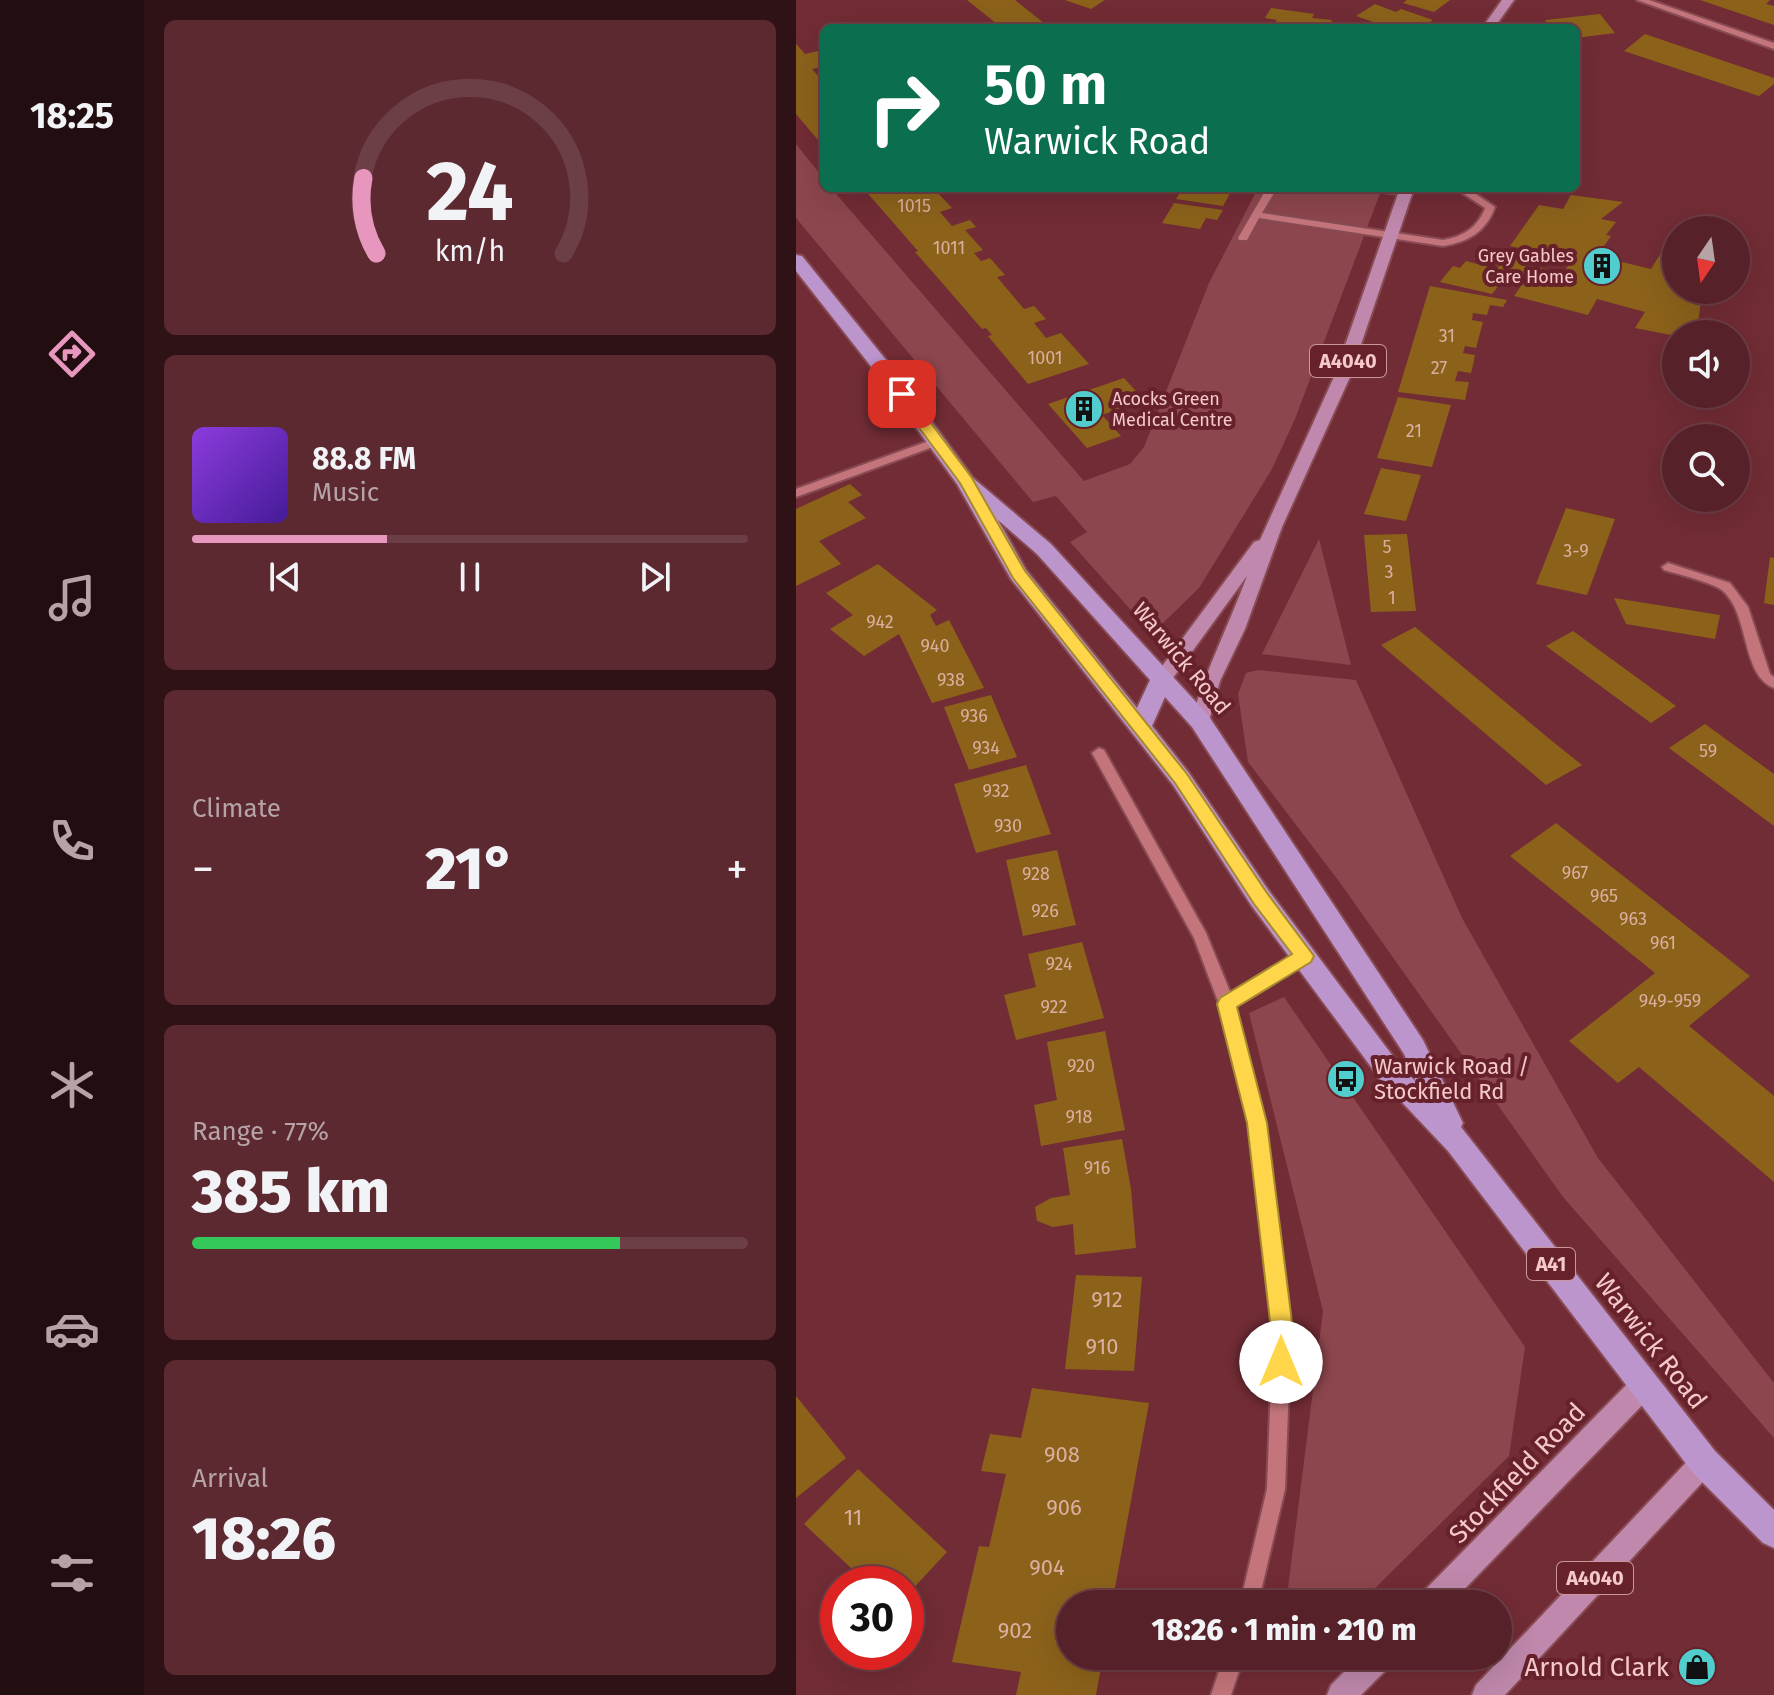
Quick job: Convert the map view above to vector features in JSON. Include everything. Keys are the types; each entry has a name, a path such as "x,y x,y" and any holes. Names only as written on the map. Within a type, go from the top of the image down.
{"highway":[{"name":"Warwick Road","path":"796,260 966,482 1044,549 1200,721 1414,1048 1458,1143"},
{"name":"A41","path":"966,482 1018,574 1140,727"},
{"path":"1140,727 1163,677"},
{"name":"Warwick Road","path":"1140,727 1181,779 1260,898 1389,1071 1458,1143 1704,1462 1774,1532"}],"main road":[{"path":"1491,24 1508,0"},
{"name":"A4040","path":"1200,721 1211,681 1236,629 1274,527 1342,377 1405,192"},
{"name":"A4040","path":"1163,677 1274,527"},
{"name":"Stockfield Road","path":"1445,1590 1645,1384"},
{"name":"A4040","path":"1486,1695 1704,1462"},
{"path":"1341,1695 1366,1670"}],"street":[{"path":"1641,0 1774,46"},
{"path":"1243,238 1270,192"},
{"path":"1256,215 1443,243 1462,241 1486,220 1490,207 1466,192"},
{"path":"796,493 937,442"},
{"path":"1668,567 1726,586 1742,607 1769,680"},
{"path":"1099,753 1201,937 1227,1004 1257,1123 1282,1330 1276,1489 1252,1590"},
{"path":"1227,1004 1305,956"},
{"path":"1221,1695 1229,1670"}],"shaded area":[{"path":"796,144 820,174 820,192 834,192 1084,481 1130,464 1144,447 1209,283 1256,192 1380,192 1295,419 1272,469 1199,588 1160,626 1147,628 1070,542 1087,532 1056,496 1033,502 796,218"},
{"path":"1319,539 1351,665 1262,654"},
{"path":"1258,670 1356,680 1462,918 1598,1158 1774,1383 1774,1438 1563,1197 1338,880 1248,762 1238,694 1246,673"},
{"path":"1284,997 1525,1347 1509,1456 1373,1590 1288,1590 1323,1311 1249,1013"}],"building":[{"path":"967,0 1015,0 1045,24 997,24"},
{"path":"1065,0 1105,0 1091,9"},
{"path":"1407,0 1450,0 1434,12 1403,3"},
{"path":"1700,0 1770,0 1766,4 1774,6 1774,25"},
{"path":"1375,4 1433,20 1426,24 1379,24 1356,16"},
{"path":"1271,8 1314,14 1312,18 1332,20 1330,24 1274,24 1277,20 1265,18"},
{"path":"1600,14 1615,33 1580,37 1580,24 1548,24 1545,20"},
{"path":"1645,34 1774,78 1774,84 1759,96 1624,51"},
{"path":"796,44 805,54 818,51 820,53 820,67 812,69 820,78 820,142 796,114"},
{"path":"866,192 937,192 952,208 940,212 952,226 970,220 976,227 965,230 983,250 974,253 981,261 990,258 1005,275 997,277 1024,309 1034,306 1046,319 1034,323 1046,338 1061,333 1089,364 1028,384 988,336 992,335 986,328 982,329 915,252 918,251"},
{"path":"1180,192 1231,192 1223,206 1176,199"},
{"name":"Grey Gables Care Home","path":"1571,195 1623,202 1601,219 1616,222 1606,235 1611,236 1597,256 1651,269 1662,253 1662,304 1700,304 1699,320 1662,320 1662,333 1635,328 1645,312 1597,299 1588,315 1514,296 1525,280 1496,272 1499,266 1474,259 1483,247 1529,260 1525,265 1564,273 1576,251 1551,246 1546,254 1510,246 1539,205 1563,209"},
{"path":"1174,203 1223,210 1217,220 1206,218 1200,229 1162,223"},
{"path":"1466,261 1488,267 1482,274 1504,279 1492,294 1440,282 1453,266 1460,268"},
{"path":"1430,286 1507,300 1503,307 1490,305 1487,315 1473,313 1472,320 1483,322 1476,348 1465,346 1463,353 1475,355 1471,373 1458,371 1455,381 1469,382 1465,400 1398,392"},
{"name":"Acocks Green Medical Centre","path":"1124,378 1144,400 1102,415 1121,436 1087,448 1048,404"},
{"path":"1398,397 1451,405 1432,467 1377,458"},
{"path":"1381,468 1421,475 1406,521 1364,514"},
{"path":"850,484 862,495 848,502 866,518 819,541 841,564 796,586 796,509"},
{"path":"1566,508 1615,519 1587,595 1536,584"},
{"path":"1407,534 1416,611 1371,612 1364,535"},
{"path":"1770,557 1774,558 1774,605 1764,603"},
{"path":"878,564 937,610 930,615 936,626 949,620 984,688 932,703 899,634 864,656 830,629 853,615 826,593"},
{"path":"1614,598 1720,615 1715,639 1626,624"},
{"path":"1415,627 1582,765 1546,785 1381,645"},
{"path":"1573,631 1676,706 1651,723 1546,646"},
{"path":"991,695 1017,757 969,770 944,707"},
{"path":"1705,724 1774,774 1774,826 1669,748"},
{"path":"1026,765 1051,834 976,853 954,784"},
{"path":"1556,823 1750,976 1689,1026 1774,1096 1774,1182 1639,1067 1618,1083 1569,1041 1655,973 1510,856"},
{"path":"1057,850 1076,925 1023,936 1006,860"},
{"path":"1082,942 1104,1018 1016,1040 1004,995 1036,987 1028,954"},
{"path":"1105,1031 1125,1130 1041,1146 1034,1105 1057,1100 1047,1042"},
{"path":"1122,1139 1131,1189 1136,1248 1075,1255 1073,1224 1053,1227 1037,1221 1035,1207 1051,1198 1070,1195 1063,1148"},
{"path":"1076,1275 1142,1277 1134,1371 1065,1369"},
{"path":"1032,1388 1149,1403 1115,1590 1056,1590 1056,1670 1100,1670 1096,1695 1016,1695 1021,1672 952,1662 979,1546 989,1547 1006,1474 981,1471 990,1434 1021,1438"},
{"path":"796,1396 846,1458 796,1498"},
{"path":"858,1469 947,1552 924,1577 924,1566 849,1566 804,1524"}],"place":[{"name":"Grey Gables Care Home","path":"1602,266"},
{"name":"Acocks Green Medical Centre","path":"1084,409"},
{"name":"Warwick Road / Stockfield Rd","path":"1346,1079"},
{"name":"Arnold Clark","path":"1697,1667"}],"route":[{"path":"902,394 966,482 1018,574 1181,779 1260,898 1305,956 1227,1004 1257,1123 1282,1330 1281,1362"}]}
